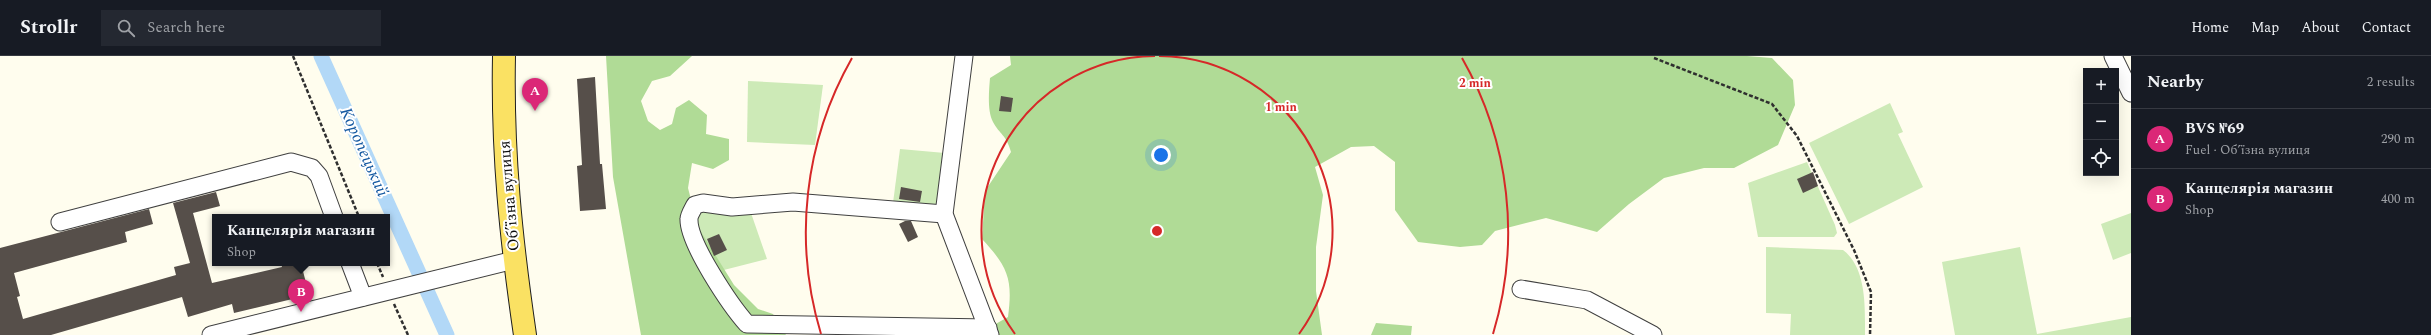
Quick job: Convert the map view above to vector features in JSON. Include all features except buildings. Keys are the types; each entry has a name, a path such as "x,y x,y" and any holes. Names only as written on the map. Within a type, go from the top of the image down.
{"main road":[{"name":"Обʼїзна вулиця","path":"504,56 504,142 514,260 525,335"}],"street":[{"path":"944,214 793,202 732,206 703,203 695,205 689,219 697,248 732,308 747,324 989,332 944,214 964,56"},
{"path":"2113,56 2131,93"},
{"path":"60,222 291,162 312,168 319,176 333,214"},
{"path":"211,335 316,311 363,297 514,260"},
{"path":"351,266 363,297"},
{"path":"1521,289 1587,300 1653,335"}],"path":[{"path":"293,56 358,214"},
{"path":"1654,58 1772,104 1797,136 1854,250 1871,292 1870,335"}],"green space":[{"path":"606,56 692,56 670,76 652,81 641,101 648,121 660,130 672,124 676,108 689,100 707,115 706,134 729,139 729,160 713,169 692,163 688,188 698,227 734,285 758,309 773,314 786,335 641,335 613,177"},
{"path":"1010,56 1747,56 1772,58 1793,80 1795,105 1778,145 1734,168 1704,168 1664,178 1629,204 1597,232 1546,218 1495,231 1482,245 1460,247 1418,242 1395,210 1395,162 1374,146 1351,147 1315,167 1323,195 1316,247 1316,291 1322,335 976,335 1008,317 1010,293 1007,274 998,258 982,239 985,191 1011,152 1005,138 991,117 989,100 990,78 1011,65"},
{"path":"748,81 823,85 815,145 747,142"},
{"path":"1890,103 1903,132 1898,134 1923,187 1849,224 1809,143"},
{"path":"900,149 945,153 937,208 893,203"},
{"path":"1807,162 1835,225 1837,233 1834,237 1758,237 1748,183"},
{"path":"700,208 751,213 767,259 716,272 693,221"},
{"path":"2131,213 2131,253 2113,260 2101,224"},
{"path":"1766,247 1843,250 1857,267 1861,278 1865,313 1865,335 1790,335 1791,314 1766,313"},
{"path":"2020,247 2037,334 2131,317 2131,335 1955,335 1942,262"},
{"path":"1376,323 1412,326 1411,335 1371,335"}],"waterway":[{"name":"Коропецький","path":"321,56 447,335"}],"place":[{"name":"BVS №69","path":"535,111"},
{"name":"Канцелярія магазин","path":"301,312"}]}
